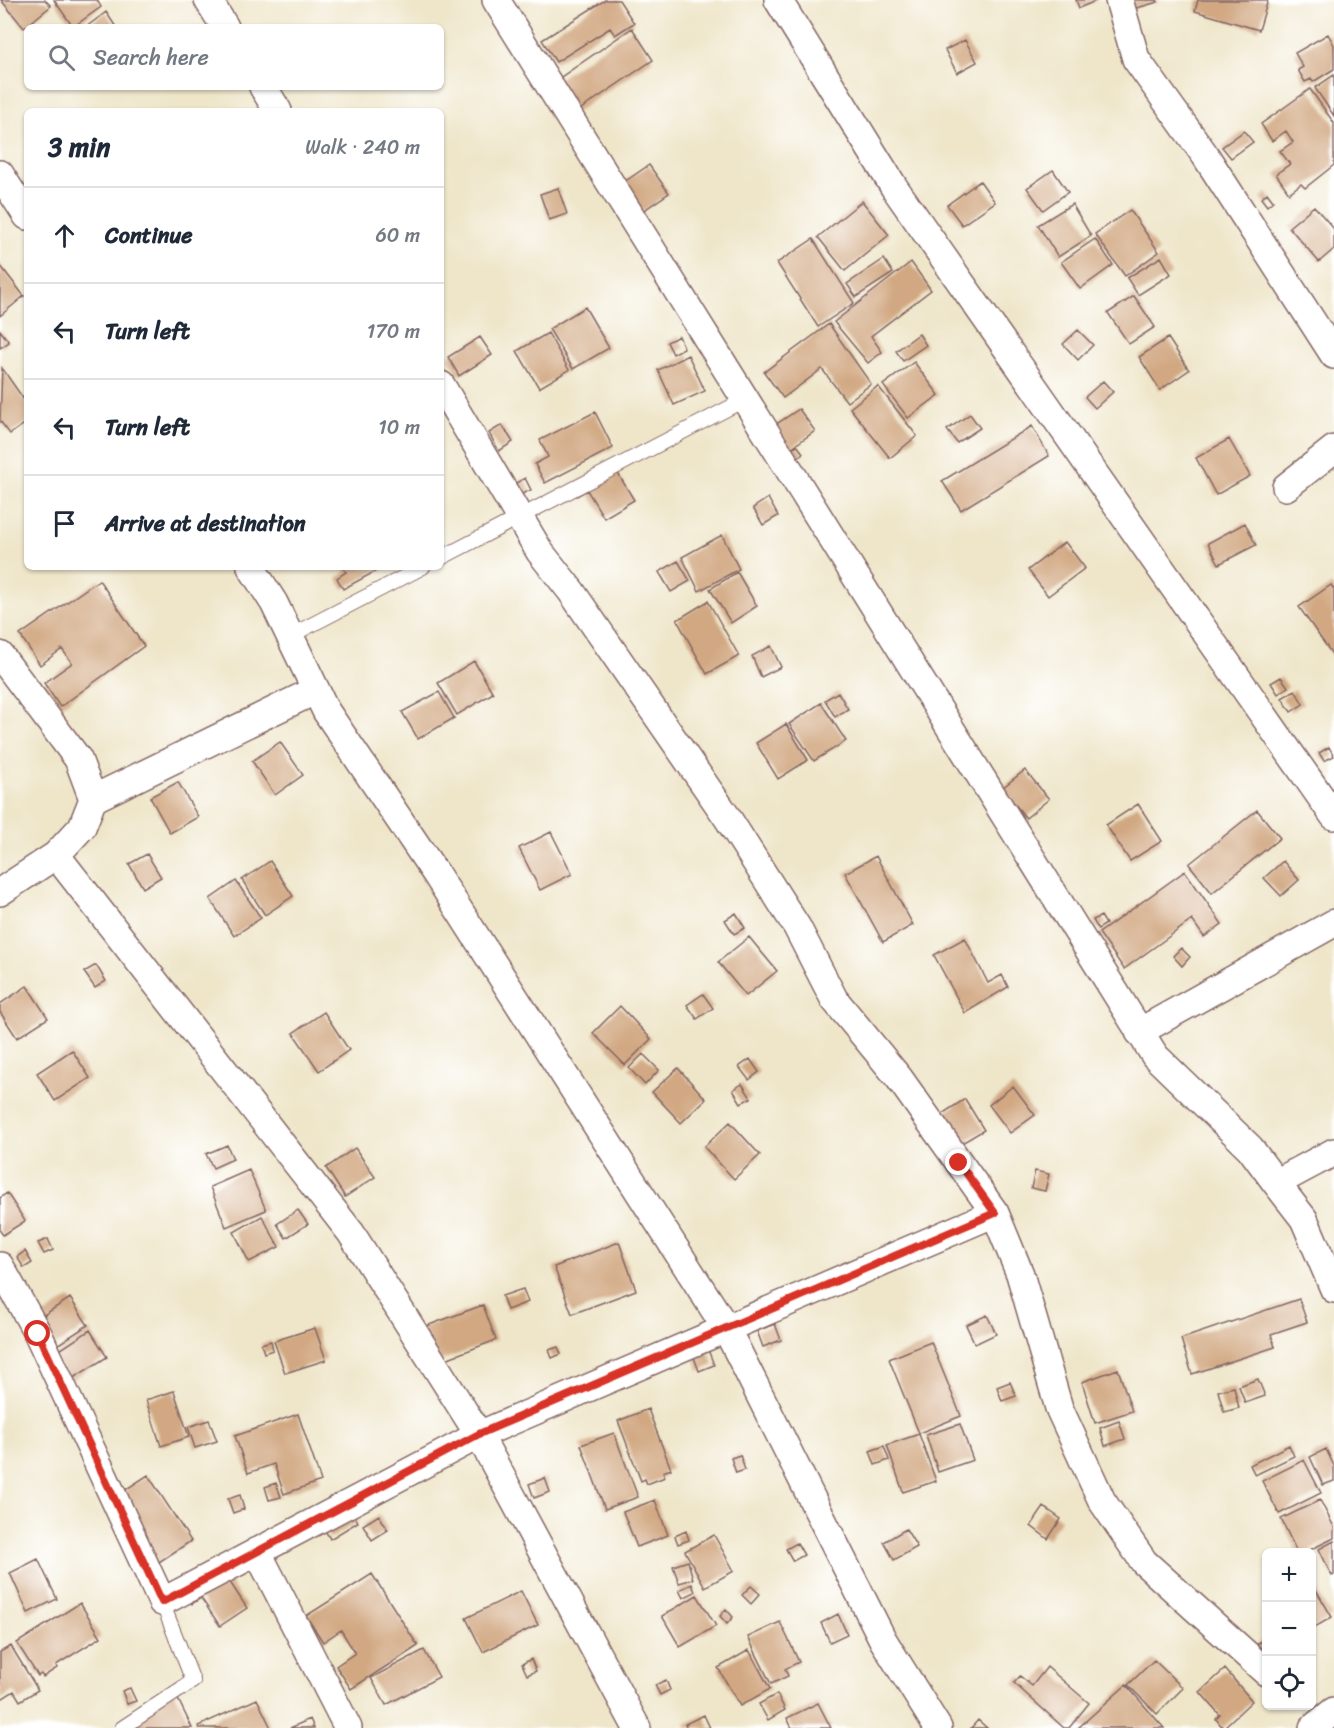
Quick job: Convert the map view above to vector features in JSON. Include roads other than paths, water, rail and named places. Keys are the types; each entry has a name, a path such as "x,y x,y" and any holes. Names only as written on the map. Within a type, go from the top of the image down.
{"street":[{"path":"208,0 223,24"},
{"path":"496,0 1139,1032 1155,1056 1250,1148 1304,1219 1334,1289"},
{"path":"778,0 894,187 1334,816"},
{"path":"1119,0 1136,59 1205,155 1334,355"},
{"path":"265,90 276,108"},
{"path":"0,174 24,211"},
{"path":"444,390 540,552 571,591 727,817 797,927 834,999 899,1078 995,1213 1020,1275 1059,1408 1102,1501 1144,1562 1262,1668"},
{"path":"1286,488 1334,449"},
{"path":"253,570 274,603 326,711 436,874 726,1328 883,1640 938,1728"},
{"path":"0,655 78,759 93,799 82,827 56,855 0,892"},
{"path":"93,799 316,690"},
{"path":"56,855 351,1233 479,1434 637,1728"},
{"path":"1139,1032 1334,923"},
{"path":"1276,1183 1334,1152"},
{"path":"0,1266 38,1334 162,1602 479,1434 995,1213"},
{"path":"257,1551 348,1728"}],"lane":[{"path":"444,556 746,399"},
{"path":"290,636 417,570"},
{"path":"122,1728 193,1681 162,1602"}]}
